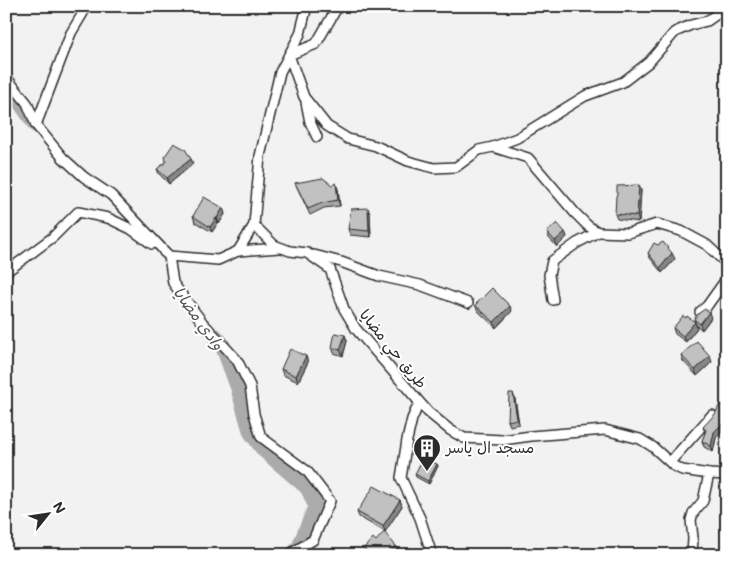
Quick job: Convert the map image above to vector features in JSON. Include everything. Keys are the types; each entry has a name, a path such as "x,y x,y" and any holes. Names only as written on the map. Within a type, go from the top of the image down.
{"street":[{"path":"36,125 71,33 83,13 84,6"},
{"path":"238,251 254,225 260,156 280,72 300,34 307,6"},
{"path":"289,55 316,44 338,6"},
{"path":"304,97 327,126 348,139 376,146 408,161 434,168 456,167 479,150 517,138 585,96 623,82 649,62 675,32 707,21 717,14 723,6"},
{"path":"289,55 304,97 310,122 317,137"},
{"path":"6,77 27,103 36,125 64,158 84,177 111,195 169,256 173,283 203,323 237,360 250,386 254,414 261,437 307,471 330,501 313,540 288,555"},
{"path":"493,147 528,158 575,213 588,226 598,232 628,233 657,224 681,231 707,245 727,264"},
{"path":"6,272 53,237 78,212 108,218 131,228 169,256 218,260 238,251 281,248"},
{"name":"طريق حي مضايا","path":"254,225 274,245 290,251 307,253 330,269 344,309 356,329 419,402 450,430 464,438 502,440 605,430 640,439 682,470 727,475"},
{"path":"553,300 549,275 552,261 598,232"},
{"path":"307,253 341,262 379,276 420,284 468,303"},
{"path":"700,312 707,306 727,278"},
{"path":"419,402 408,433 401,478 420,518 432,555"},
{"path":"670,462 712,415"},
{"path":"692,555 691,520 693,513 703,501 709,474"}],"building":[{"path":"174,143 185,149 191,159 167,178 157,169 166,162 165,156"},
{"path":"323,178 332,185 336,183 338,200 322,203 308,209 295,183"},
{"path":"639,185 637,216 615,214 617,186"},
{"path":"204,197 223,208 210,227 193,216"},
{"path":"368,208 369,231 348,229 351,209"},
{"path":"557,223 565,232 555,241 547,232"},
{"path":"663,242 672,253 660,268 648,253 654,243 658,245"},
{"path":"492,288 510,306 494,322 475,305"},
{"path":"705,309 709,312 700,324 694,319"},
{"path":"683,316 686,318 687,316 695,322 683,336 673,328"},
{"path":"335,333 345,335 340,350 332,347"},
{"path":"697,341 710,356 695,370 681,355"},
{"path":"290,349 306,356 296,376 281,369"},
{"path":"509,393 513,393 517,419 508,421"},
{"path":"720,404 727,407 727,420 714,432 711,446 702,441 706,430 703,427 715,414"},
{"name":"مسجد ال ياسر","path":"423,458 437,464 428,481 415,474"},
{"path":"727,475 727,487 722,485"},
{"path":"374,486 400,500 383,526 357,512"},
{"path":"384,532 396,546 386,555 370,555 364,548 373,538 376,541"}],"waterway":[{"name":"وادي مضايا","path":"6,82 36,125"},
{"name":"وادي مضايا","path":"215,336 222,344 238,387 251,432 264,450 308,488 316,506 299,548 293,555"}],"place":[{"name":"مسجد ال ياسر","path":"427,472"}]}
